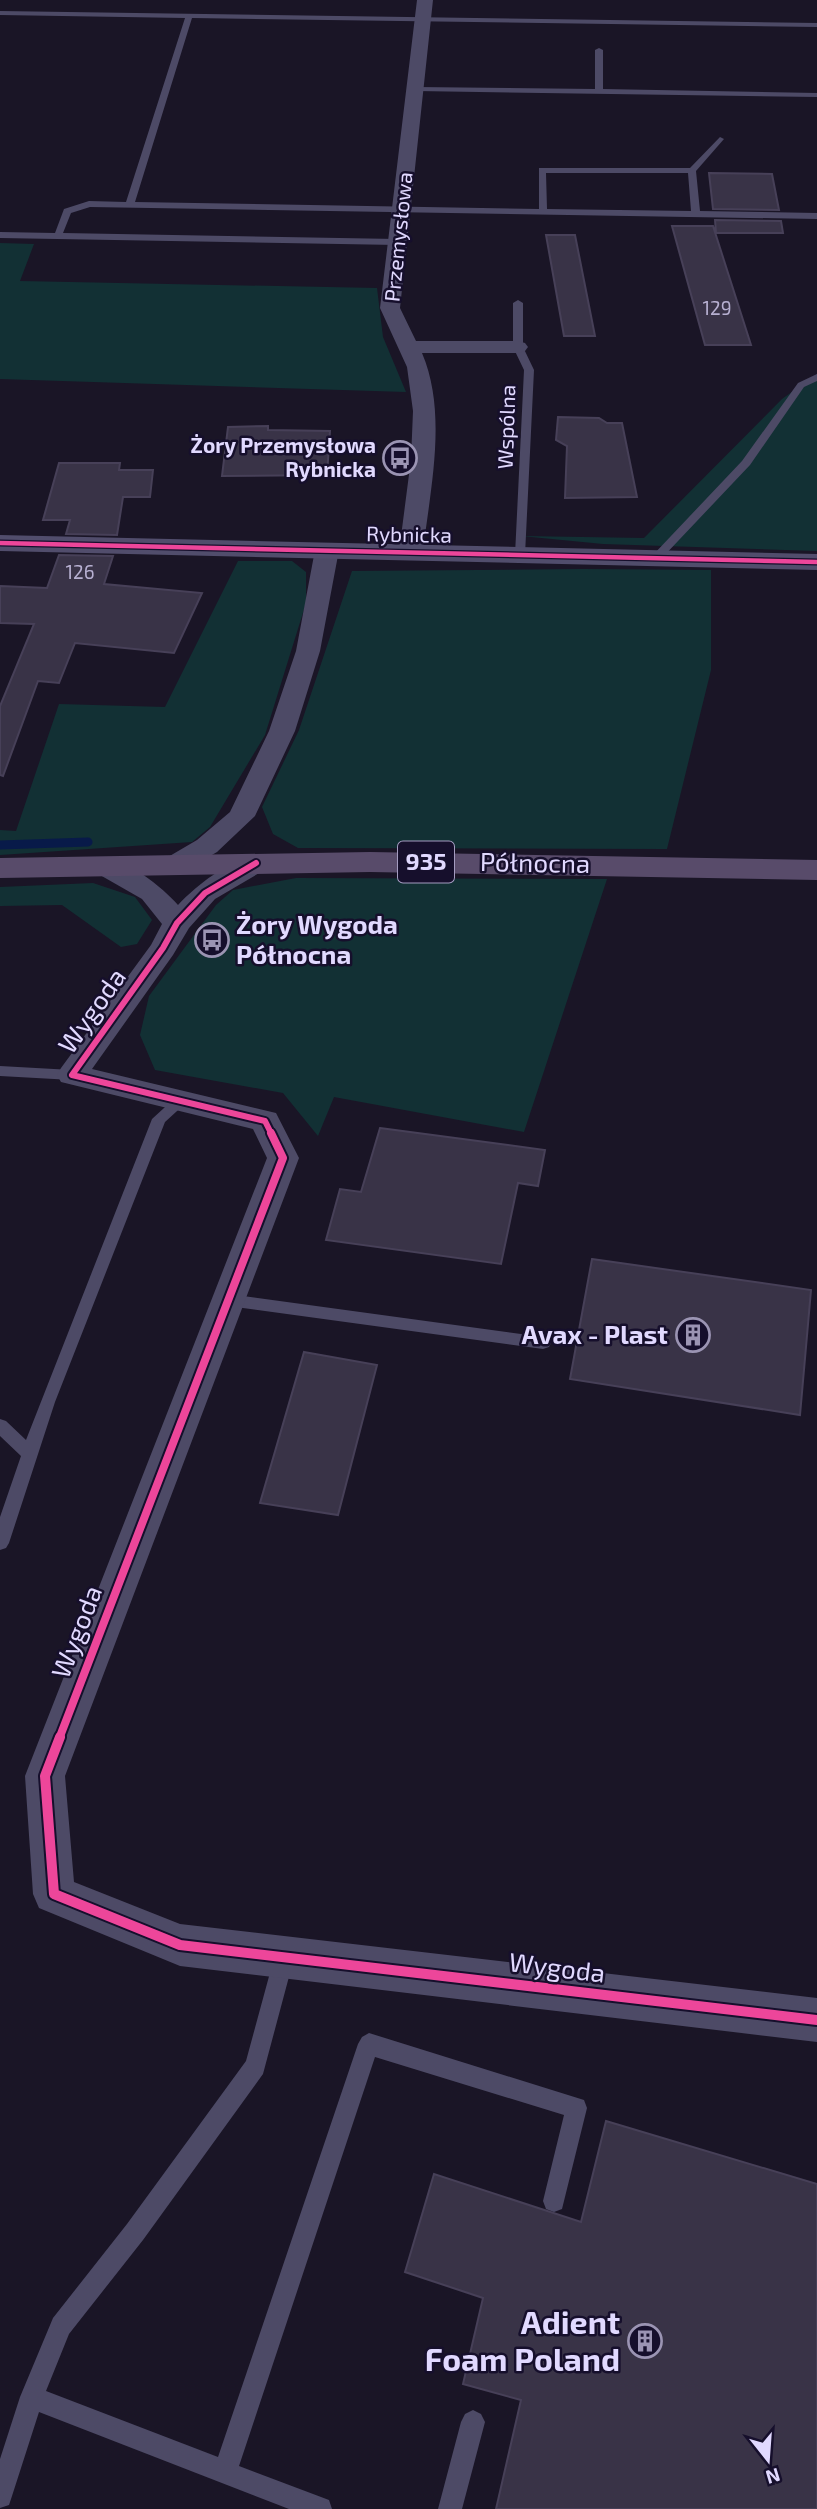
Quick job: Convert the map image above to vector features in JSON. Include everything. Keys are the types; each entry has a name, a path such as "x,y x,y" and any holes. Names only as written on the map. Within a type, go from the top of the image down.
{"main road":[{"name":"Północna","path":"0,868 290,862 562,863 817,870"}],"street":[{"name":"Przemysłowa","path":"411,552 424,425 422,387 410,347 396,326 390,309 425,0"},
{"path":"410,347 518,347"},
{"name":"Rybnicka","path":"0,542 817,562"},
{"path":"178,863 207,846 242,816 282,731 308,651 327,550"},
{"path":"242,816 257,839 290,862"},
{"name":"Wygoda","path":"256,863 205,893 177,923 163,948 72,1075 265,1121 283,1158 45,1776 54,1894 180,1945 817,2020"},
{"path":"103,865 152,893 177,923"}],"lane":[{"path":"0,13 817,25"},
{"path":"130,203 189,17"},
{"path":"599,50 599,92"},
{"path":"416,89 817,95"},
{"path":"696,214 692,171 720,139"},
{"path":"543,211 542,170 692,171"},
{"path":"58,236 67,211 89,204 817,216"},
{"path":"0,235 397,242"},
{"name":"Wspólna","path":"517,303 518,347 529,370 520,555"},
{"path":"657,557 747,463 802,385 817,377"},
{"path":"0,1070 72,1075"},
{"path":"0,1543 52,1389 159,1119 181,1101"},
{"path":"228,1300 543,1343"},
{"path":"0,1426 30,1454"},
{"path":"0,2496 32,2397 61,2326 135,2232 255,2066 284,1958"},
{"path":"225,2472 369,2044 576,2108 554,2201"},
{"path":"32,2397 320,2509"},
{"path":"450,2509 473,2422"}],"green space":[{"path":"0,243 34,244 20,281 377,288 383,337 406,392 0,379"},
{"path":"817,374 817,551 603,544 521,536 644,538 782,399"},
{"path":"238,561 292,561 306,572 306,603 265,735 210,827 192,842 0,855 0,830 16,831 59,704 165,707"},
{"path":"711,570 711,670 667,849 298,848 273,834 262,807 299,730 352,571"},
{"path":"296,878 607,879 524,1132 334,1097 318,1136 283,1093 155,1070 140,1035 149,996 216,905 233,890"},
{"path":"93,883 135,897 152,920 137,944 121,947 62,905 0,906 0,887"}],"building":[{"path":"709,173 772,174 779,210 713,209"},
{"path":"715,220 781,221 783,233 716,233"},
{"path":"672,226 713,226 751,345 705,345"},
{"path":"546,235 575,235 595,336 564,336"},
{"path":"558,417 599,418 607,423 622,423 637,497 565,498 567,446 556,440"},
{"path":"268,426 268,430 330,431 327,475 222,476 228,427"},
{"path":"59,463 120,463 119,470 153,470 150,497 123,497 117,535 66,534 70,520 43,520"},
{"path":"59,555 113,556 104,584 202,593 174,653 75,643 59,683 38,681 3,776 0,775 0,706 34,624 0,623 0,586 47,588"},
{"path":"380,1128 545,1150 538,1186 518,1183 501,1264 326,1240 340,1189 361,1192"},
{"name":"Avax - Plast","path":"592,1259 811,1290 800,1415 570,1379"},
{"path":"304,1352 377,1365 338,1515 260,1503"},
{"name":"Adient Foam Poland","path":"606,2121 817,2184 817,2509 496,2509 521,2400 463,2384 483,2298 405,2272 434,2174 581,2222"}],"waterway":[{"path":"0,845 88,842"}],"cycle path":[{"path":"0,543 817,562"},
{"path":"256,863 205,893 177,923 163,948 72,1075 265,1121 283,1158 45,1776 54,1894 180,1945 817,2020"}],"place":[{"name":"Żory Przemysłowa Rybnicka","path":"400,458"},
{"name":"Żory Wygoda Północna","path":"212,940"},
{"name":"Avax - Plast","path":"693,1335"},
{"name":"Adient Foam Poland","path":"645,2341"}]}
